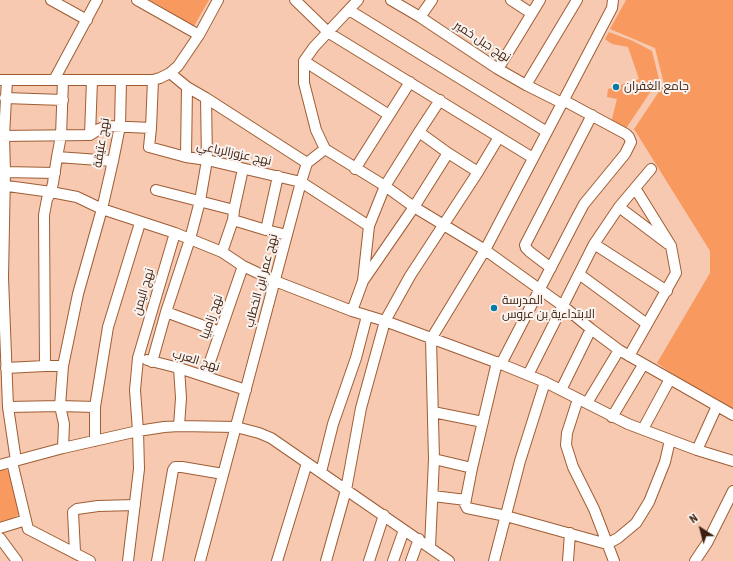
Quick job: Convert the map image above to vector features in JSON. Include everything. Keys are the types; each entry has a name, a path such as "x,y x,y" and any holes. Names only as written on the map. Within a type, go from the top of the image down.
{"street":[{"path":"52,0 87,20"},
{"path":"45,366 43,236 45,204 51,192 55,173 56,157 62,136 62,100 59,80 97,0"},
{"path":"137,0 199,34"},
{"path":"90,561 28,529 14,461 4,374 2,185 5,172 2,136 5,98 3,80 153,80 170,73 178,66 199,34 218,0"},
{"path":"295,0 329,33 534,158"},
{"path":"358,0 329,33 314,47 304,61 304,83 316,130 325,149 355,169 385,186 443,225 485,250 563,306 619,350 733,415"},
{"name":"نهج جبل خمير","path":"391,0 498,69 526,85 592,115 629,137 631,142 625,154 582,209 551,268"},
{"path":"420,18 432,0"},
{"path":"511,0 531,13"},
{"path":"498,69 540,0"},
{"path":"526,85 577,0"},
{"path":"430,547 434,459 431,338 485,250 612,8 613,0"},
{"path":"349,10 547,132"},
{"path":"304,61 389,115"},
{"path":"170,73 187,87 307,163 325,149"},
{"path":"90,136 92,80"},
{"name":"نهج عتيقة","path":"62,448 64,424 60,406 63,366 78,294 102,209 113,161 120,126 121,80"},
{"name":"نهج عزوزالرباعي","path":"153,80 149,147 186,157 207,160 301,182 369,226"},
{"path":"355,169 410,82"},
{"path":"186,157 187,87"},
{"path":"5,98 62,100"},
{"path":"152,362 166,312 190,239 200,201 207,160 206,98"},
{"path":"352,311 363,281 369,226 385,186 418,132 440,100"},
{"path":"592,115 525,245 530,252 551,268 499,363 472,468 465,506 467,508 506,516 607,544 618,538 636,523 649,502 665,462 670,440"},
{"path":"2,136 90,136 94,132 104,127 120,126 151,128"},
{"path":"418,132 478,172"},
{"path":"326,561 346,490 361,408 385,321 410,276 478,172 498,137"},
{"path":"363,281 448,153"},
{"path":"56,157 113,161"},
{"name":"نهج عمر ابن الخطاب","path":"200,561 307,163"},
{"path":"222,252 234,215 243,169"},
{"path":"528,375 594,244 619,207 650,169"},
{"path":"5,172 55,173"},
{"path":"266,230 278,176"},
{"path":"2,185 77,197 102,209 140,223 175,233 222,252 243,266 275,282 499,363 545,382 612,417 697,450 733,461"},
{"path":"629,356 676,273 671,246 635,188"},
{"path":"156,190 200,201 266,230 287,235"},
{"path":"619,207 671,246"},
{"path":"95,441 95,407 103,351 108,327 140,223"},
{"name":"نهج اليمن","path":"128,561 139,468 135,390 138,358 175,233"},
{"path":"594,244 667,291"},
{"name":"نهج زامبيا","path":"205,376 243,266"},
{"path":"579,274 647,324"},
{"path":"166,312 220,332"},
{"path":"320,472 332,424 356,358 367,316"},
{"path":"561,390 591,329"},
{"path":"614,561 594,509 574,467 566,445 567,433 582,401 619,350"},
{"name":"نهج العرب","path":"138,358 179,368 246,390"},
{"path":"612,417 643,364"},
{"path":"4,374 45,366 63,366"},
{"path":"179,368 181,398 179,426"},
{"path":"643,429 670,379"},
{"path":"494,561 520,460 545,382"},
{"path":"697,450 717,406"},
{"path":"8,407 95,407"},
{"path":"433,412 483,422"},
{"path":"0,465 62,448 138,431 179,426 236,427 271,438 449,561"},
{"path":"434,459 472,468"},
{"path":"277,561 307,463"},
{"path":"157,561 173,470 175,467 223,474"},
{"path":"695,561 707,544 733,491"},
{"path":"432,496 466,500"},
{"path":"75,552 72,512 77,509 98,506 135,505"},
{"path":"369,561 384,515"},
{"path":"0,528 26,520"},
{"path":"393,561 404,530"},
{"path":"568,561 570,533"},
{"path":"0,538 17,561"},
{"path":"411,561 418,539"}],"shaded area":[{"path":"149,0 209,0 194,26"},
{"path":"626,0 733,0 733,409 675,376 657,363 710,273 710,251 634,129 664,84 655,48 610,29"},
{"path":"609,32 633,41 652,51 659,79 625,130 611,123 617,99 607,97 608,89 639,79 628,47 612,44 605,39"},
{"path":"4,469 10,472 20,511 15,517 0,523 0,470"}],"place":[{"name":"جامع الغفران","path":"616,87"},
{"name":"المدرسة الابتداءية بن عروس","path":"494,308"}]}
